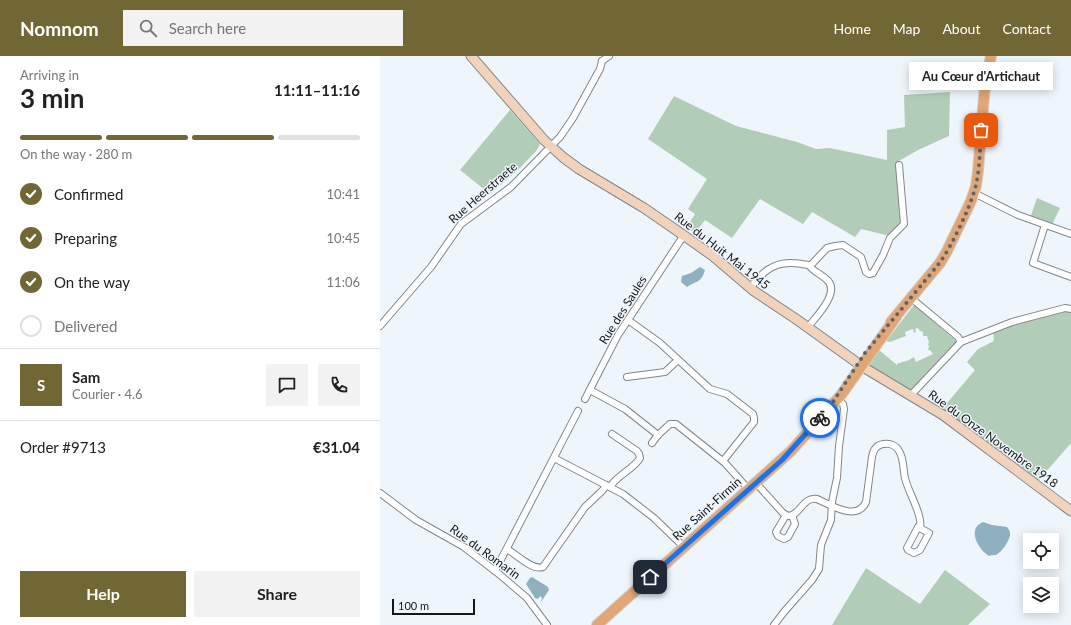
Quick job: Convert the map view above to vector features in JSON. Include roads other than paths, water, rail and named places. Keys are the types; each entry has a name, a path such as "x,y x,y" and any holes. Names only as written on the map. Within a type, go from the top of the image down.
{"main road":[{"name":"Rue Saint-Firmin","path":"597,625 791,451 837,398 860,365 867,350 896,318 946,253 974,193 978,171 985,84 991,56"}],"street":[{"name":"Rue du Huit Mai 1945","path":"471,56 551,146 574,165 644,208 684,235 716,259 750,288 808,327 860,365"},
{"name":"Rue Heerstraete","path":"380,326 431,267 461,224 511,186 566,130 600,69 600,58 609,56"},
{"path":"750,288 763,272 775,266 786,263 813,264 821,253 827,248 843,245 860,255 866,272 871,274 873,273 890,238 902,227 904,222 899,165"},
{"path":"974,193 1009,212 1071,234"},
{"path":"1046,225 1034,263 1071,277"},
{"name":"Rue des Saules","path":"585,399 616,339 684,235"},
{"path":"808,327 828,303 831,290 828,280 809,265"},
{"path":"911,298 958,337 961,342"},
{"path":"910,395 961,342 1018,320 1064,308 1071,309"},
{"path":"628,320 660,343 710,389 728,394 753,415 754,422 723,461"},
{"path":"627,377 665,372 678,360"},
{"name":"Rue du Onze Novembre 1918","path":"860,365 949,419 1071,511"},
{"path":"590,390 625,409 658,435"},
{"path":"774,625 781,614 818,572 820,563 820,545 830,523 837,478 844,408 843,404 837,398"},
{"path":"495,571 578,411"},
{"path":"652,443 670,424 676,424 789,515 810,499 817,499 849,512 858,512 862,509 867,499 873,452 879,445 890,444 897,448 900,453 906,482 920,520 920,528"},
{"path":"507,550 533,567 543,567 585,507 640,458 637,451 612,434"},
{"path":"554,458 626,496 651,516 684,547"},
{"name":"Rue du Romarin","path":"380,493 416,520 460,544 495,571 524,595 548,625"}],"water":[{"path":"700,267 705,270 699,281 687,287 681,282 682,276 691,273"},
{"path":"983,522 1007,527 1010,531 1008,542 996,555 989,556 985,553 981,549 976,539 975,529"},
{"path":"532,577 548,587 549,590 541,602 542,598 540,596 538,599 535,598 526,584"}],"place":[{"name":"Au Cœur d'Artichaut","path":"981,130"}]}
